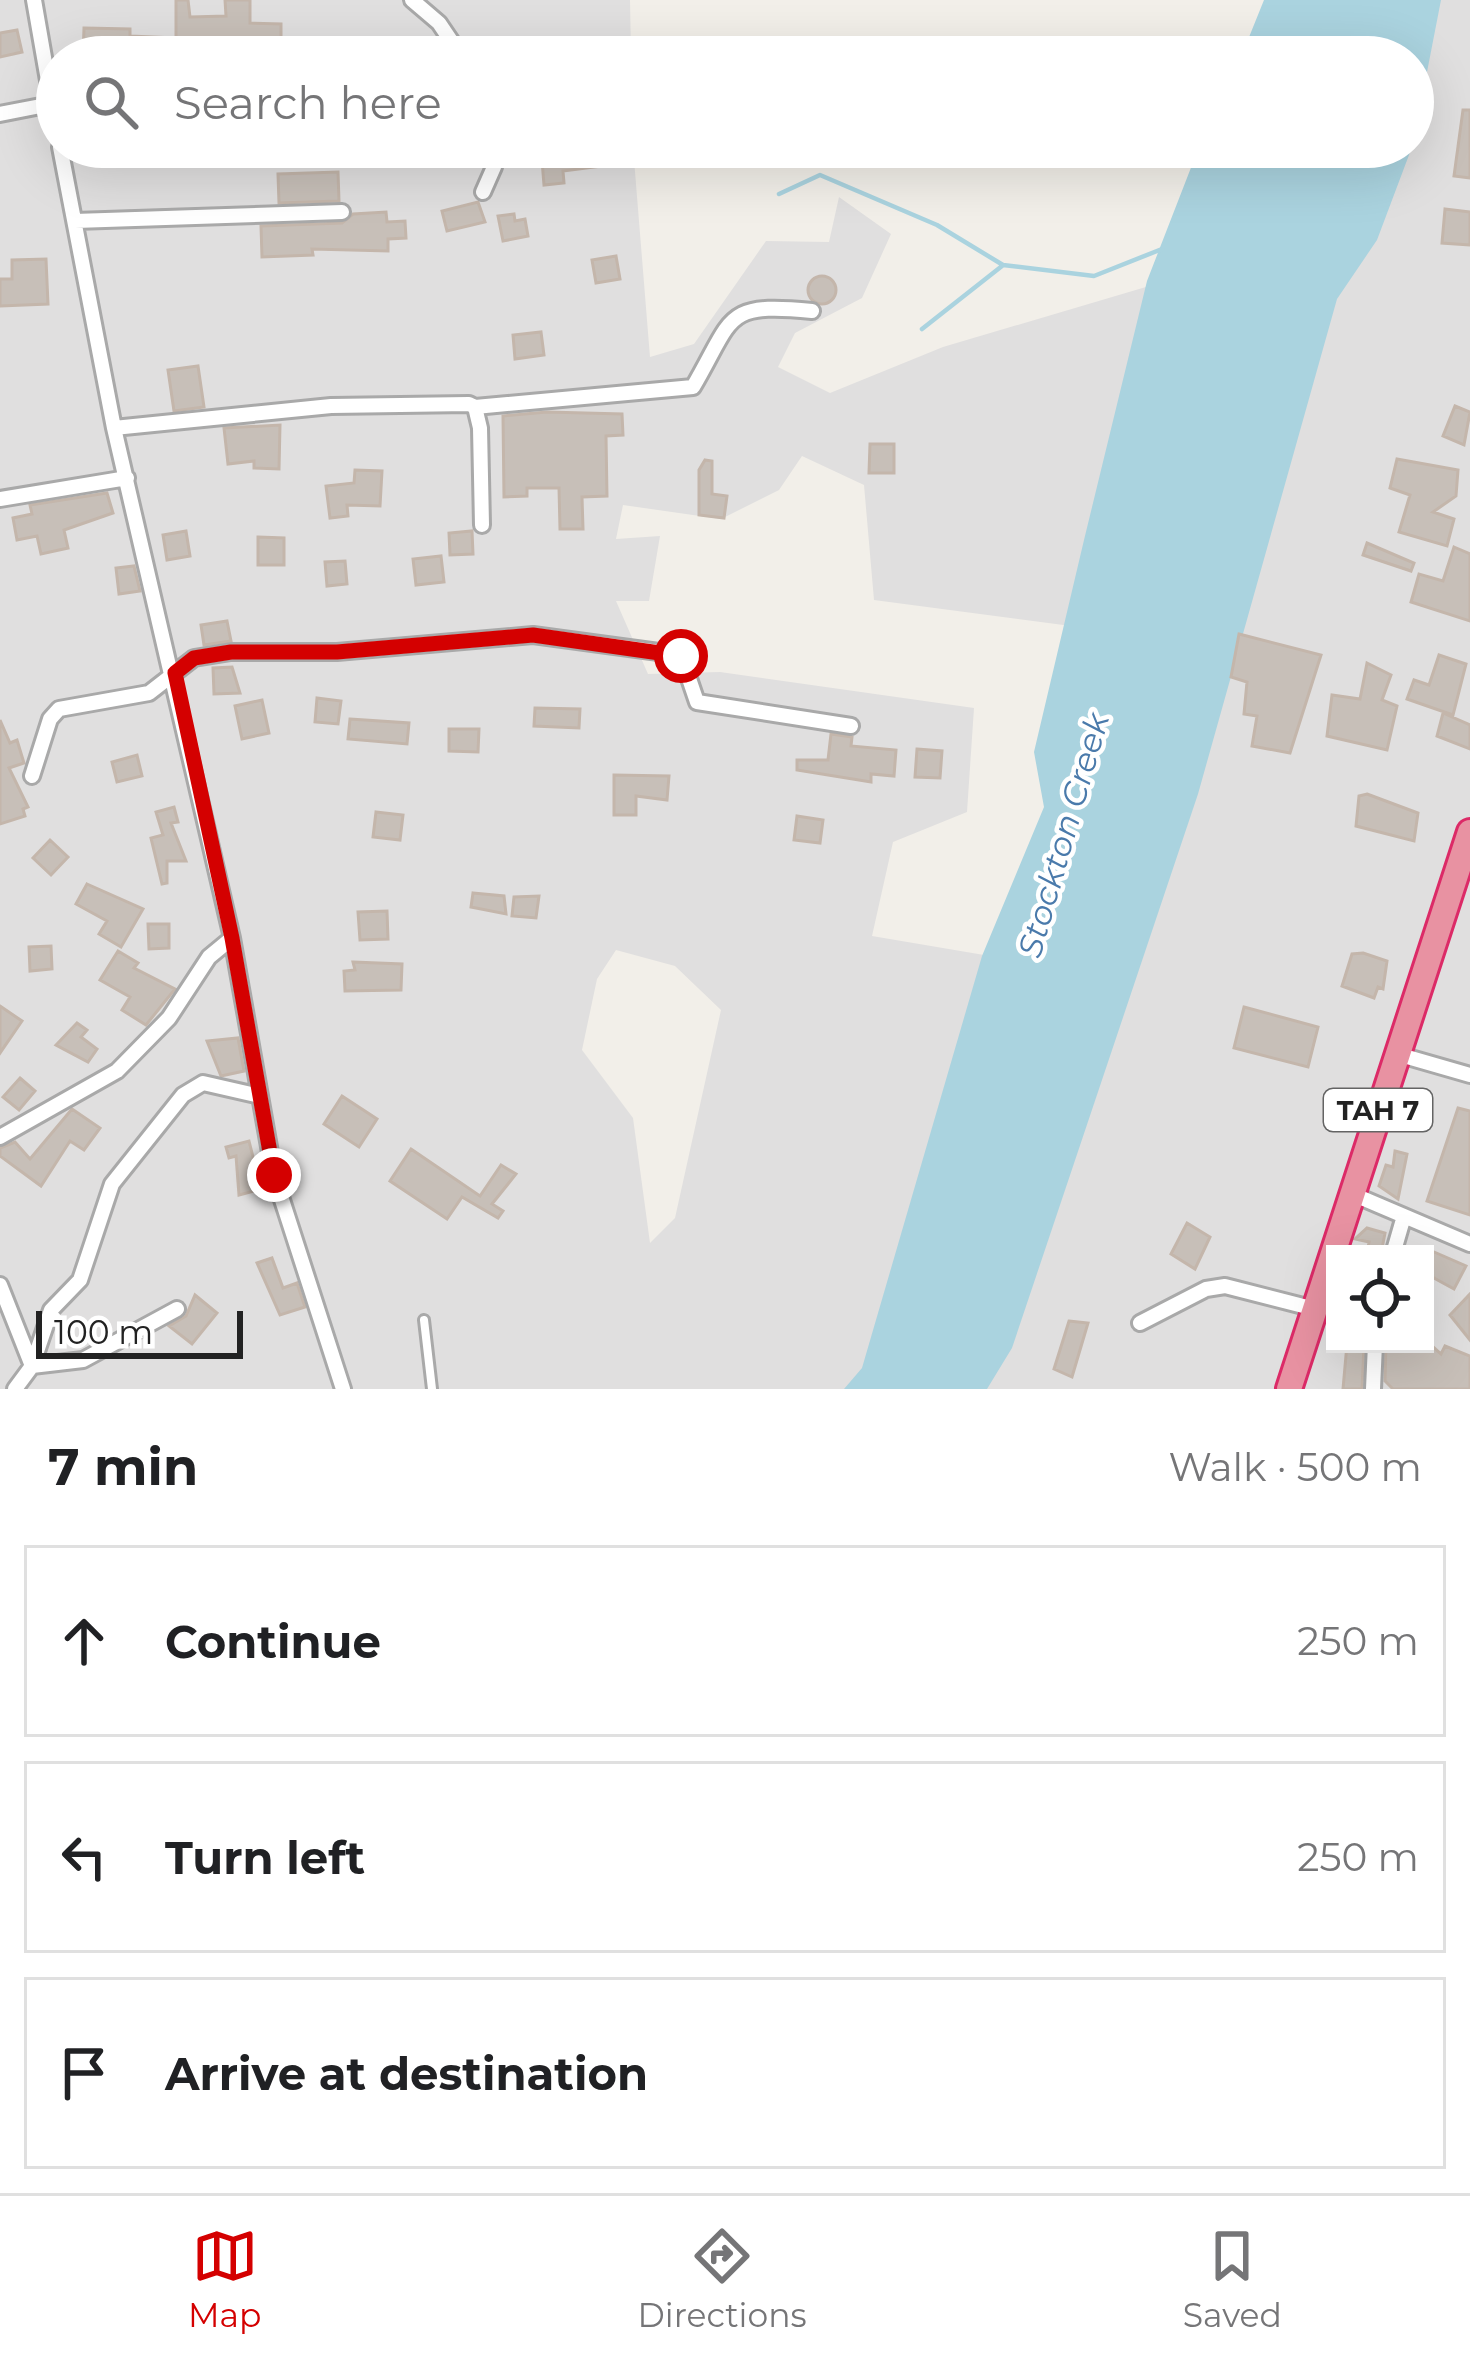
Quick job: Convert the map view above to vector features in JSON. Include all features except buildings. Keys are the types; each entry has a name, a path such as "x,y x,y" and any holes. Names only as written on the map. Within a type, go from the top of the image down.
{"highway":[{"name":"TAH 7","path":"1289,1389 1470,832"}],"street":[{"path":"34,0 43,36"},
{"path":"412,0 449,36"},
{"path":"0,114 36,107"},
{"path":"64,168 114,428 175,673 232,938 274,1175 343,1389"},
{"path":"483,192 494,168"},
{"path":"75,221 342,212"},
{"path":"114,428 331,406 475,406 693,387 725,325 757,305 812,310"},
{"path":"475,406 482,525"},
{"path":"0,499 127,478"},
{"path":"32,776 50,718 59,709 148,693 194,658 231,652 337,652 533,635 681,656 697,702 851,726"},
{"path":"0,1137 117,1071 169,1018 208,958 232,938"},
{"path":"1397,1054 1470,1076"},
{"path":"15,1389 32,1366 51,1310 80,1280 106,1194 183,1095 203,1083 260,1096"},
{"path":"1350,1193 1470,1244"},
{"path":"1396,1245 1404,1216"},
{"path":"0,1285 32,1366"},
{"path":"1140,1323 1206,1288 1225,1286 1315,1309"},
{"path":"32,1366 83,1360 177,1309"},
{"path":"1373,1389 1375,1353"}],"lane":[{"path":"424,1320 432,1389"}],"shaded area":[{"path":"0,0 630,0 631,36 36,36 36,168 635,168 650,357 694,344 766,241 829,242 839,197 891,234 862,298 795,333 778,367 830,393 943,347 1156,284 1071,626 874,600 864,485 802,456 779,490 721,519 623,505 616,539 660,536 649,601 616,601 648,674 720,672 974,708 967,812 893,842 872,936 1097,974 1359,168 1434,168 1434,36 1411,36 1410,0 1470,0 1470,1389 0,1389","holes":["616,950 675,966 721,1010 675,1218 650,1243 633,1118 582,1050 597,979"]}],"water":[{"path":"1264,0 1441,0 1434,36 1249,36"},
{"name":"Stockton Creek","path":"1191,168 1404,168 1377,240 1337,299 1198,794 1012,1348 987,1389 844,1389 862,1368 982,956 1044,807 1034,752 1147,281"}],"waterway":[{"path":"779,194 820,175 937,225 1003,265 1094,276 1162,249"},
{"path":"922,329 1002,266"}],"route":[{"path":"274,1175 232,938 175,673 194,658 231,652 337,652 533,635 681,656"}]}
